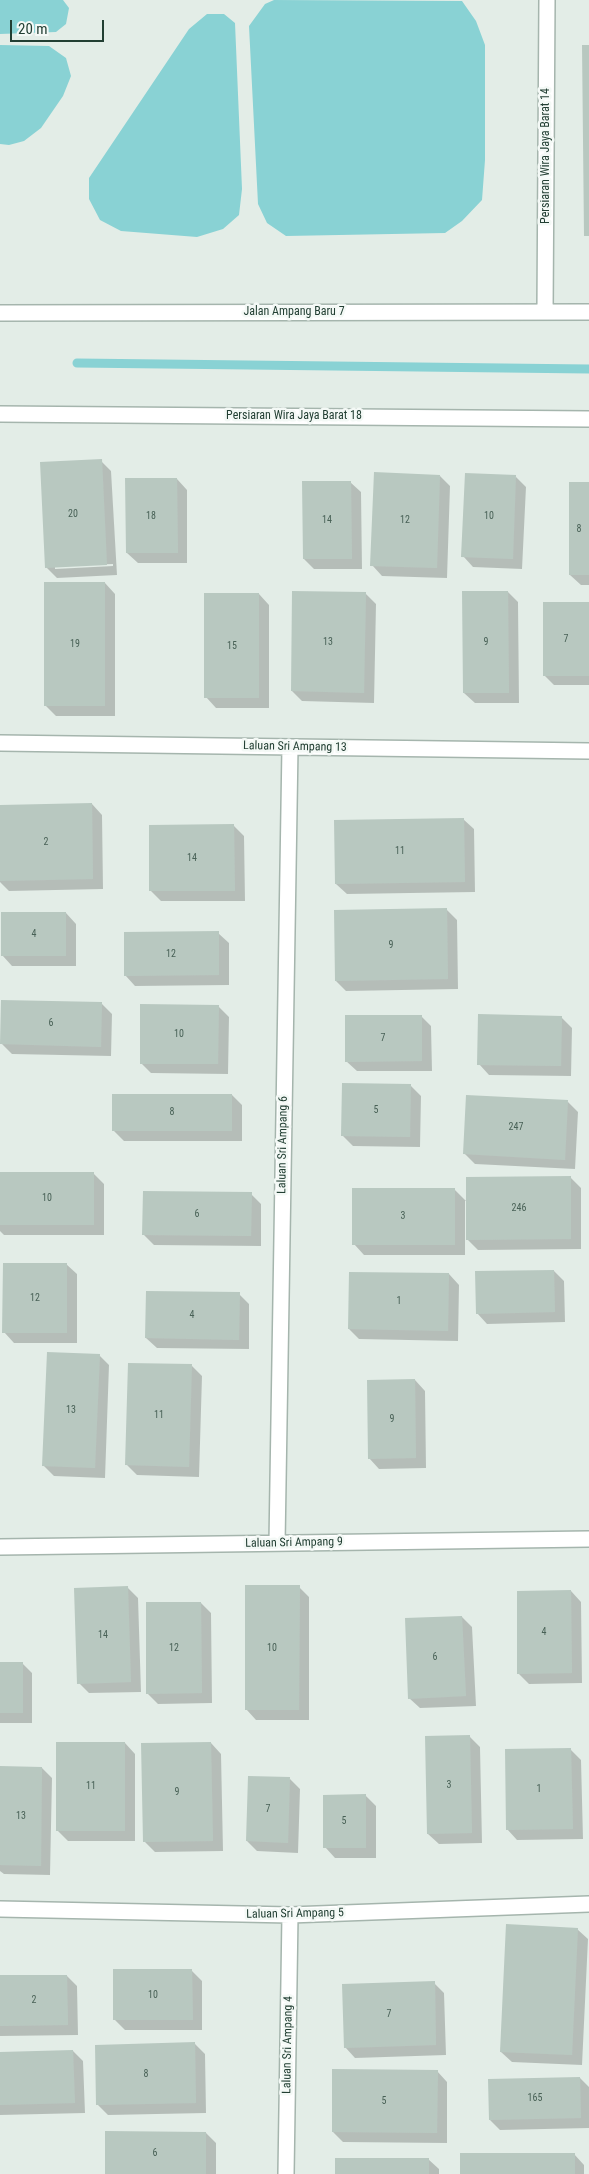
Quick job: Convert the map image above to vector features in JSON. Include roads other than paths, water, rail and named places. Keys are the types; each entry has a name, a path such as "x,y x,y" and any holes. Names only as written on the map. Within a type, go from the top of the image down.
{"street":[{"name":"Persiaran Wira Jaya Barat 14","path":"545,312 547,0"},
{"name":"Jalan Ampang Baru 7","path":"0,313 589,312"},
{"name":"Persiaran Wira Jaya Barat 18","path":"0,414 589,419"},
{"name":"Laluan Sri Ampang 13","path":"0,743 589,751"},
{"name":"Laluan Sri Ampang 6","path":"277,1543 290,747"},
{"name":"Laluan Sri Ampang 9","path":"0,1547 589,1539"},
{"name":"Laluan Sri Ampang 5","path":"0,1909 290,1915 589,1904"},
{"name":"Laluan Sri Ampang 4","path":"286,2174 290,1915"}],"water":[{"path":"0,0 63,0 69,8 66,24 56,32 0,34"},
{"path":"274,0 462,1 476,21 485,45 485,160 482,200 462,221 445,233 286,236 267,223 258,204 249,26 265,4"},
{"path":"207,14 224,14 235,23 242,189 239,215 223,229 197,237 121,231 100,220 89,199 89,178 189,29"},
{"path":"0,45 49,46 66,58 71,76 63,96 41,128 24,141 9,145 0,144"}],"waterway":[{"path":"77,363 589,369"}]}
